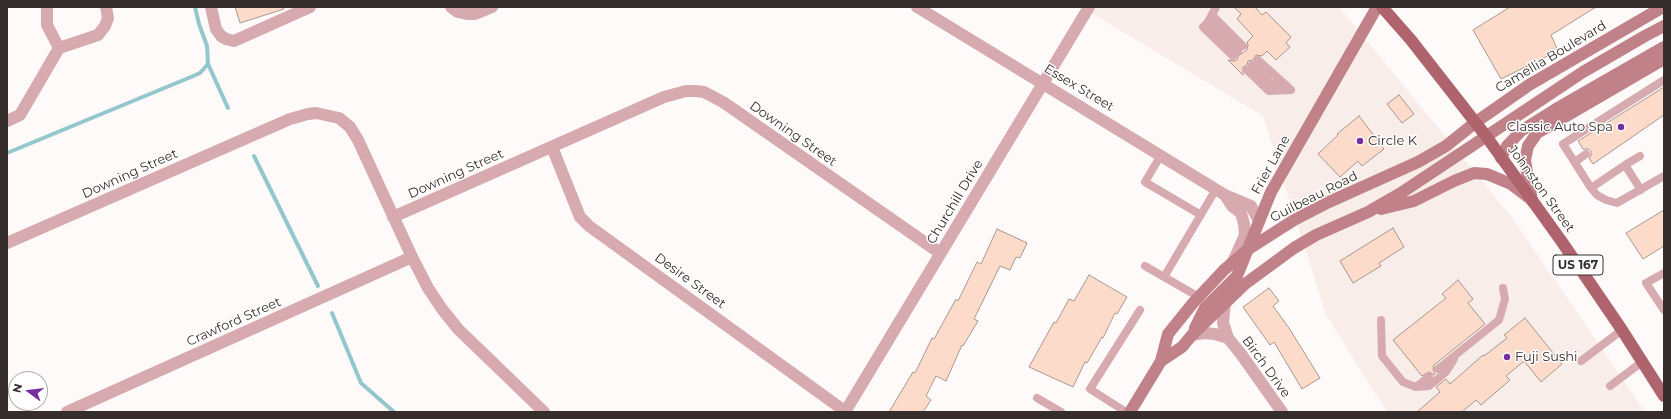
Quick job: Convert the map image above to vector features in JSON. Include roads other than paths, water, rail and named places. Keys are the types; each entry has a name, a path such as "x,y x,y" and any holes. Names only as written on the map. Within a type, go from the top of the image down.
{"main road":[{"name":"Johnston Street","path":"1382,7 1411,40 1476,122 1622,330 1662,391"}],"street":[{"path":"46,7 47,25 60,48"},
{"path":"7,121 20,116 60,48 98,35 105,26 108,18 106,7"},
{"path":"212,7 216,29 220,36 226,40 234,41 310,7"},
{"path":"451,7 458,12 467,14 475,14 492,7"},
{"name":"Essex Street","path":"917,7 1043,82 1221,192 1251,206 1259,221"},
{"name":"Churchill Drive","path":"846,412 940,253 1089,7"},
{"name":"Frier Lane","path":"1192,335 1205,308 1237,276 1271,192 1377,7"},
{"name":"Camellia Boulevard","path":"1476,122 1528,85 1663,7"},
{"path":"1486,136 1583,72 1664,26"},
{"path":"1501,158 1507,146 1516,134 1664,47"},
{"path":"1532,200 1525,160 1528,146 1537,133 1664,59"},
{"name":"Downing Street","path":"7,243 290,119 316,113 339,118 350,127 366,157 393,217 664,97 686,91 704,92 723,102 940,253"},
{"name":"Guilbeau Road","path":"1130,412 1161,361 1168,334 1199,297 1247,250 1294,220 1420,161 1446,146 1476,122"},
{"name":"Guilbeau Road","path":"1161,361 1182,347 1225,302 1245,284 1294,248 1316,235 1368,212 1408,189 1486,136"},
{"name":"Desire Street","path":"552,147 580,216 589,226 846,412"},
{"path":"1368,212 1414,201 1454,181 1474,173 1487,174 1511,184 1532,200"},
{"name":"Essex Street","path":"1221,192 1232,206 1241,213 1244,224 1245,235 1233,263"},
{"path":"393,217 428,288 442,309 458,329 544,412"},
{"name":"Crawford Street","path":"67,412 412,257"},
{"name":"Birch Drive","path":"1225,302 1223,324 1228,338 1282,412"},
{"name":"Birch Drive","path":"1192,335 1204,333 1215,334 1228,338"}],"lane":[{"path":"1210,18 1238,51 1203,27 1216,7"},
{"path":"1272,84 1252,65 1272,84 1291,90 1272,84"},
{"path":"1664,80 1563,144 1591,188 1597,195 1606,200 1617,203 1664,176"},
{"path":"1575,162 1586,154"},
{"path":"1161,155 1146,182 1201,215"},
{"path":"1591,188 1624,165 1640,156"},
{"path":"1624,165 1641,190"},
{"path":"1164,277 1201,215 1221,192"},
{"path":"1145,266 1199,297"},
{"path":"1664,273 1646,283 1664,310"},
{"path":"1438,369 1499,320 1505,299 1504,288"},
{"path":"1126,412 1090,389 1140,310"},
{"path":"1381,320 1382,356 1403,382 1416,387 1429,386 1446,372 1456,355"},
{"path":"1581,361 1622,330"},
{"path":"1610,386 1642,362"},
{"path":"1416,387 1428,377"},
{"path":"1037,398 1061,412"}],"waterway":[{"path":"195,7 207,46 208,64 228,108"},
{"path":"7,153 191,77 200,73 208,64"},
{"path":"254,156 318,286"},
{"path":"332,313 361,383 394,412"}],"place":[{"name":"Classic Auto Spa","path":"1621,127"},
{"name":"Circle K","path":"1360,141"},
{"name":"Fuji Sushi","path":"1507,357"}]}
